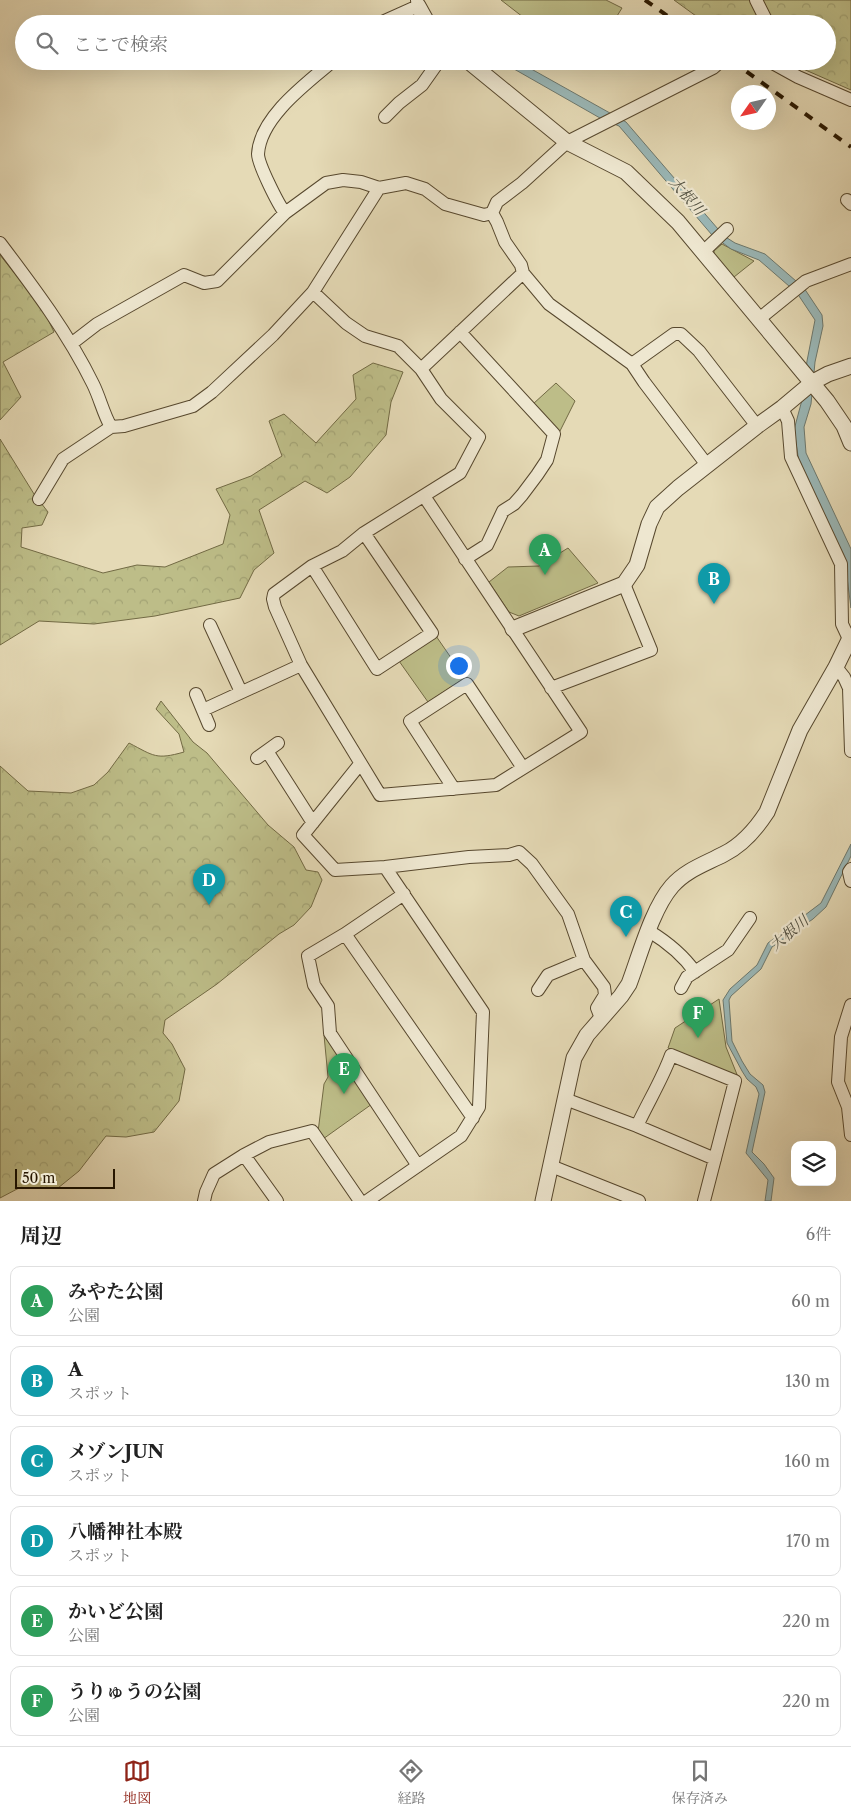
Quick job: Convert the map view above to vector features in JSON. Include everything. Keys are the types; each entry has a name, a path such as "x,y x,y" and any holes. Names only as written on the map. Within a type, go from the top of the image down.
{"street":[{"path":"756,0 764,15"},
{"path":"394,15 417,3 423,15"},
{"path":"285,213 276,202 258,156 263,133 275,116 323,70"},
{"path":"385,117 422,85 433,70"},
{"path":"479,70 567,142 626,172 678,222 827,400 844,426 851,443"},
{"path":"492,213 496,202 522,183 567,142 709,70"},
{"path":"785,70 851,100"},
{"path":"794,70 798,77"},
{"path":"70,344 97,324 184,275 204,283 217,281 285,213 326,183 344,180 361,182 379,188 406,183 425,190 445,204 484,215 492,213"},
{"path":"39,499 63,459 111,427 124,426 193,406 212,392 273,335 313,292 379,188"},
{"path":"492,213 498,222 505,242 521,265 523,273 549,304 632,364 707,465"},
{"path":"703,252 727,229"},
{"path":"0,243 47,305 94,386 111,427"},
{"path":"759,319 806,281 851,264"},
{"path":"421,369 523,273"},
{"path":"313,292 346,324 365,336 398,346 421,369 441,399 479,437 460,473 364,533 342,551 312,566 274,594 273,599 301,664 380,795 496,785 581,732 424,496"},
{"path":"460,332 554,434 547,460 537,475 518,500 503,511 487,544 465,559"},
{"path":"632,364 674,334 681,334 699,351 757,426"},
{"path":"513,629 624,584 638,565 649,524 657,507 678,488 782,408 812,382 851,366"},
{"path":"543,1201 574,1058 587,1035 629,984 660,902 672,886 700,865 725,854 737,846 760,824 767,812 800,730 836,667 850,637 842,624 841,564 791,457 788,421 782,408"},
{"path":"312,566 377,669 432,633 364,533"},
{"path":"551,688 651,650 624,584"},
{"path":"210,625 241,692"},
{"path":"203,710 301,664"},
{"path":"836,667 844,677 848,688 851,752"},
{"path":"454,790 410,721 467,684 523,768"},
{"path":"196,694 209,725"},
{"path":"278,743 262,754 313,823"},
{"path":"360,764 303,835 335,870 385,867 469,857 509,856 519,852 532,864 568,914 584,960 606,991 597,1008 601,1018"},
{"path":"367,1201 461,1136 479,1107 483,1012 385,867"},
{"path":"851,869 849,872 851,882"},
{"path":"404,894 345,934 308,956 314,985 328,1006 330,1033 418,1166"},
{"path":"681,988 687,977 728,950 750,918"},
{"path":"649,931 664,940 672,949 685,958 695,972"},
{"path":"345,934 473,1118"},
{"path":"538,990 548,975 584,960"},
{"path":"851,1005 841,1037 838,1082 848,1107 851,1135"},
{"path":"637,1126 649,1099 665,1072 671,1055 735,1081 704,1201"},
{"path":"565,1099 637,1126 715,1159"},
{"path":"204,1201 214,1174 269,1142 312,1131 360,1201"},
{"path":"244,1155 276,1201"},
{"path":"551,1166 639,1201"}],"green space":[{"path":"501,0 606,0 622,8 618,15 520,15"},
{"path":"674,0 851,0 851,90 805,70 836,70 836,15 695,15"},
{"path":"722,244 754,261 734,277 714,255 714,251"},
{"path":"0,255 43,309 54,332 3,362 21,397 0,420"},
{"path":"373,363 403,372 391,402 386,435 350,477 327,493 305,481 259,510 274,553 254,570 240,598 155,616 94,624 39,621 0,645 0,439 34,494 48,512 42,525 22,528 21,547 103,573 137,565 165,567 223,544 230,515 216,489 251,476 282,456 269,421 284,414 316,443 356,399 353,375"},
{"path":"556,383 575,401 559,433 533,404"},
{"path":"568,548 598,583 519,616 509,612 489,582 508,567 539,566"},
{"path":"436,636 465,678 428,702 399,661"},
{"path":"161,701 193,742 207,753 268,825 294,847 306,870 318,872 322,880 311,907 294,925 279,934 217,984 165,1020 163,1033 172,1044 185,1069 179,1101 154,1132 126,1137 106,1136 79,1171 58,1188 19,1188 0,1198 0,766 28,791 71,793 94,785 108,772 129,743 144,751 161,756 184,752 179,734 156,709"},
{"path":"719,999 726,1047 738,1077 668,1048 675,1028"},
{"path":"324,1035 372,1104 323,1139 318,1132 324,1084 328,1077"}],"water":[{"name":"大根川","path":"516,70 533,70 626,122 724,236 735,243 765,254 804,288 822,315 823,326 815,362 811,404 804,427 806,453 851,549 851,608 845,562 799,462 794,430 802,400 815,320 797,293 759,260 731,249 712,235 619,126 600,118"},
{"name":"大根川","path":"851,844 851,856 826,907 813,919 772,947 761,969 729,1000 732,1041 750,1074 763,1085 765,1092 752,1152 774,1178 771,1201 765,1201 768,1180 746,1153 759,1094 756,1087 747,1079 727,1043 723,1000 730,989 757,965 768,943 821,903"}],"railway":[{"path":"645,0 666,15"},
{"path":"744,70 851,147"}],"place":[{"name":"みやた公園","path":"545,575"},
{"name":"A","path":"714,604"},
{"name":"八幡神社本殿","path":"209,905"},
{"name":"メゾンJUN","path":"626,937"},
{"name":"うりゅうの公園","path":"698,1038"},
{"name":"かいど公園","path":"344,1094"}]}
